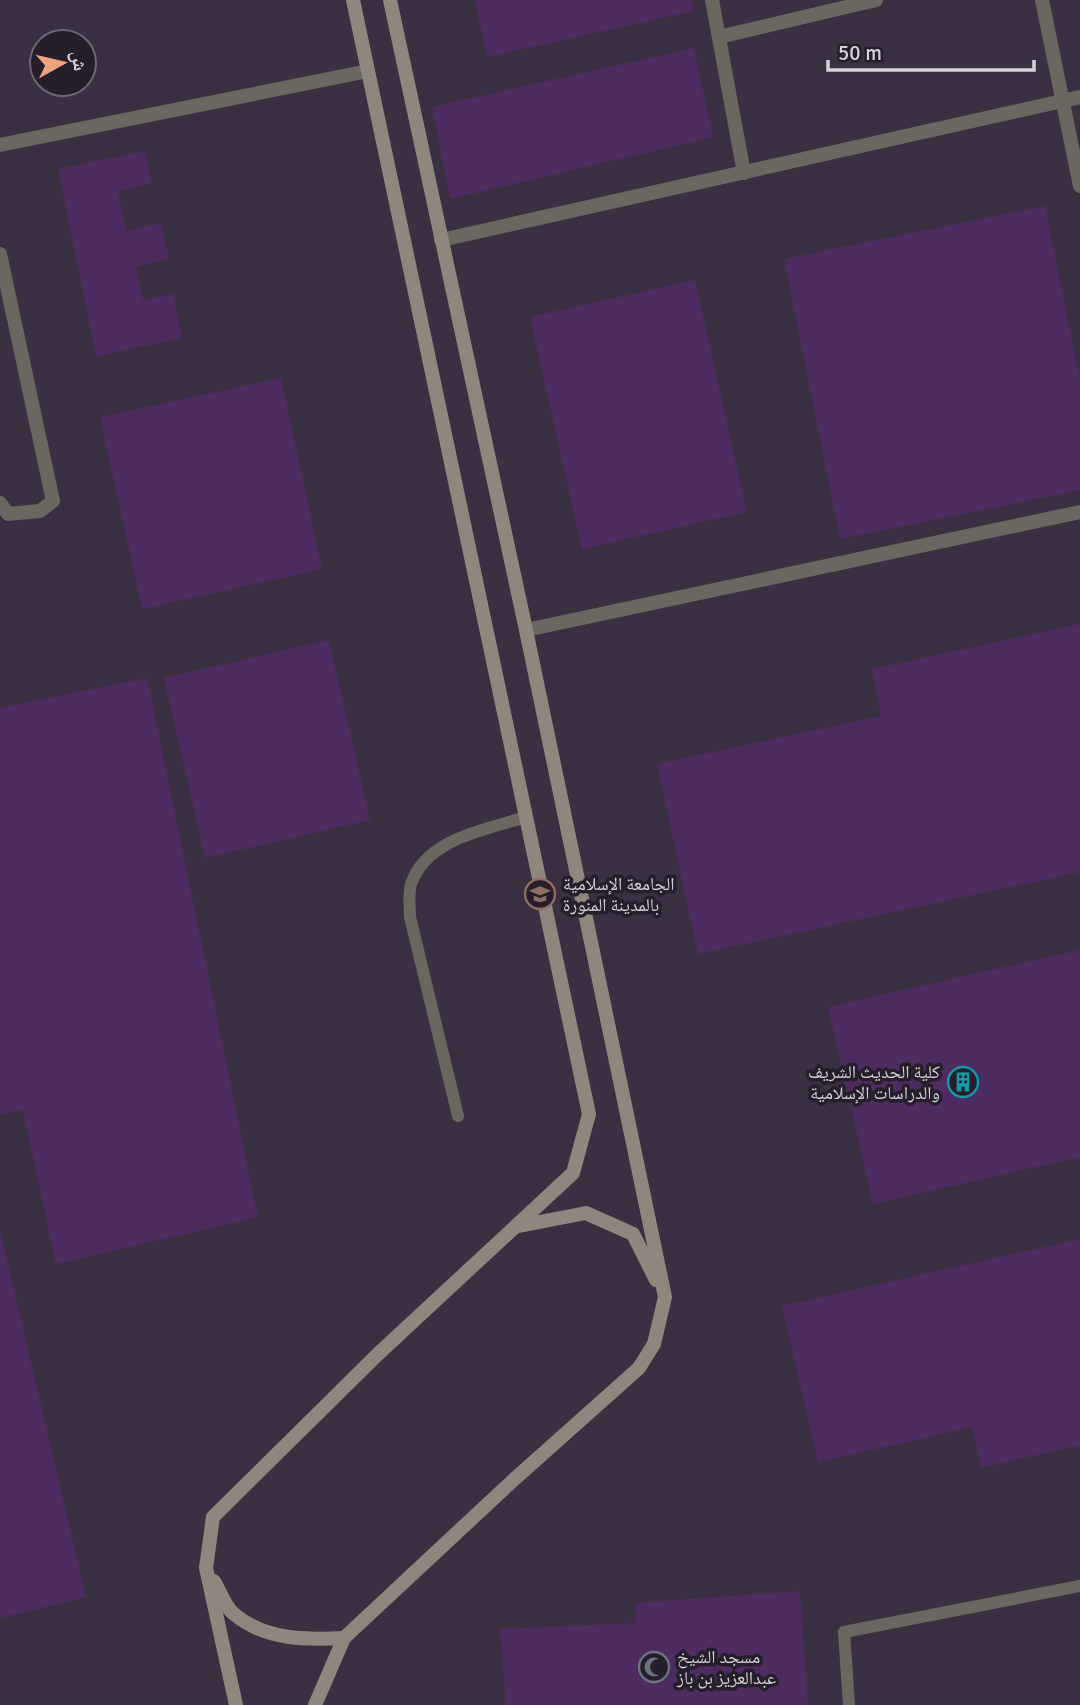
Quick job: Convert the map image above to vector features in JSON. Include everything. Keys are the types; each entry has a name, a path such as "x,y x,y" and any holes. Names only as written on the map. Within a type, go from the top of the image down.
{"main road":[{"path":"236,1705 206,1568 213,1517 378,1354 519,1226 573,1173 589,1114 353,0"},
{"path":"315,1705 344,1638 508,1485 639,1368 654,1344 665,1297 526,630 390,0"},
{"path":"519,1226 586,1213 633,1234 665,1297"},
{"path":"206,1568 232,1613 265,1633 308,1640 344,1638"}],"street":[{"path":"712,0 744,173"},
{"path":"719,37 876,0"},
{"path":"1042,0 1080,186"},
{"path":"0,145 368,71"},
{"path":"441,240 1080,97"},
{"path":"0,254 53,501 40,511 8,514 0,503"},
{"path":"526,630 1080,512"}],"lane":[{"path":"458,1116 410,917 411,885 427,858 446,844 526,817"},
{"path":"849,1705 844,1632 1080,1586"}],"shaded area":[{"name":"الجامعة الإسلامية بالمدينة المنورة","path":"0,0 1080,0 1080,1705 0,1705"}],"building":[{"path":"475,0 691,0 694,11 487,57"},
{"path":"694,48 713,137 450,199 432,107"},
{"path":"145,151 152,183 118,191 126,231 161,223 169,259 136,266 143,300 173,294 182,338 96,356 58,169"},
{"path":"1045,206 1080,381 1080,490 840,539 784,259"},
{"path":"695,280 747,512 582,549 530,317"},
{"path":"281,378 322,569 142,609 100,417"},
{"path":"1080,624 1080,872 698,954 657,764 881,716 872,669"},
{"path":"329,640 370,820 205,858 164,678"},
{"path":"147,678 258,1217 56,1264 23,1110 0,1114 0,708"},
{"name":"كلية الحديث الشريف والدراسات الإسلامية","path":"1080,950 1080,1157 873,1204 828,1007"},
{"path":"0,1230 86,1597 0,1618"},
{"path":"1080,1239 1080,1445 981,1468 972,1427 818,1462 782,1306"},
{"name":"مسجد الشيخ عبدالعزيز بن باز","path":"800,1591 808,1705 506,1705 500,1629 636,1623 635,1603"}],"place":[{"name":"الجامعة الإسلامية بالمدينة المنورة","path":"540,894"},
{"name":"كلية الحديث الشريف والدراسات الإسلامية","path":"963,1082"},
{"name":"مسجد الشيخ عبدالعزيز بن باز","path":"654,1667"}]}
